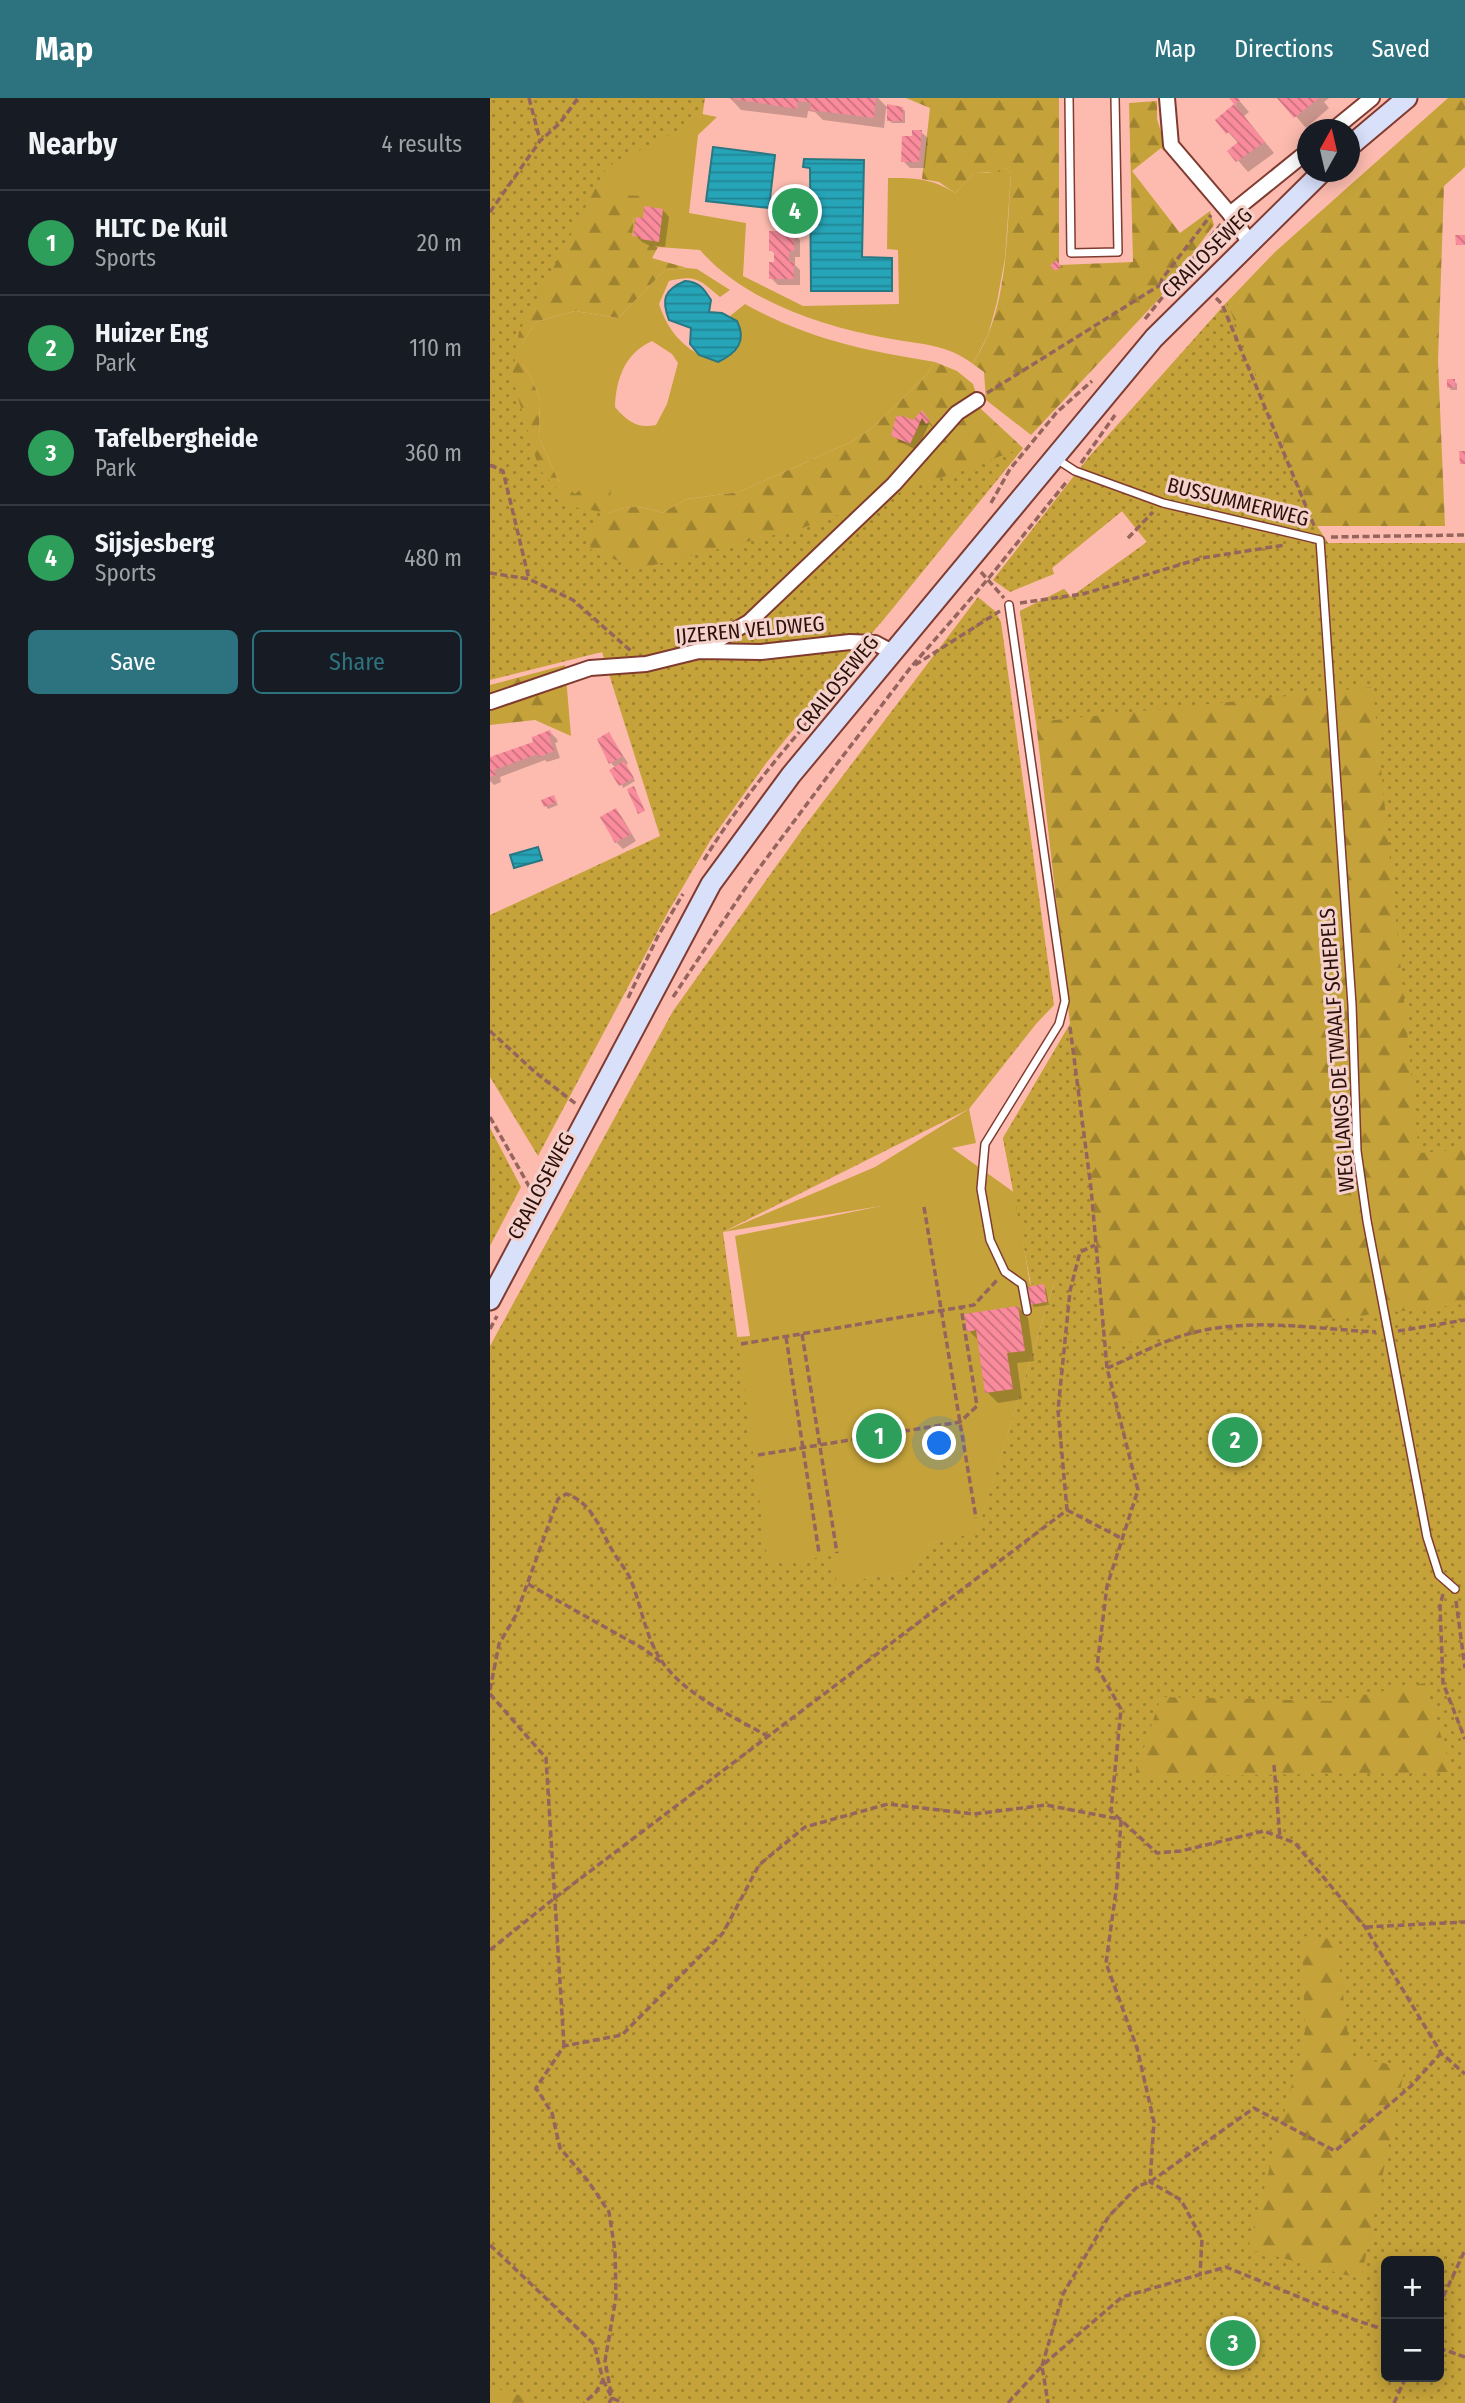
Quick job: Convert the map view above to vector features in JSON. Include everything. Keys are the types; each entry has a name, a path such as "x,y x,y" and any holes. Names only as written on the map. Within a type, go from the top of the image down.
{"main road":[{"path":"1360,137 1407,98"},
{"name":"CRAILOSEWEG","path":"496,1303 545,1195 712,884 791,775 1154,338 1311,182"}],"street":[{"path":"1167,98 1171,145 1250,243"},
{"path":"1346,119 1372,98"},
{"name":"CRAILOSEWEG","path":"1225,209 1297,157"},
{"path":"699,651 749,622 894,484 957,413 977,400"},
{"name":"IJZEREN VELDWEG","path":"490,702 590,668 646,664 699,651 761,652 850,642 875,643 892,652"}],"lane":[{"path":"1069,98 1071,253 1118,252 1115,98"},
{"name":"BUSSUMMERWEG","path":"1054,457 1075,471 1163,503 1320,540"},
{"name":"WEG LANGS DE TWAALF SCHEPELS","path":"1320,540 1352,1005 1357,1151 1367,1222 1427,1537 1439,1575 1455,1589"},
{"path":"1009,605 1065,1001 1059,1024 985,1144 981,1189 990,1240 1005,1272 1022,1284 1027,1311"}],"path":[{"path":"529,98 540,141"},
{"path":"490,212 540,141 560,123 578,98"},
{"path":"1160,287 1162,279 1225,209"},
{"name":"CRAILOSEWEG","path":"1145,320 1225,209"},
{"path":"977,400 1181,272"},
{"path":"911,667 1009,605 1083,594 1202,558 1320,540 1222,304 1217,299"},
{"path":"988,507 1010,470 1057,412 1094,380"},
{"path":"671,1001 754,875 911,667 988,579 1075,471 1104,434 1121,406"},
{"path":"490,465 503,471 529,579"},
{"path":"1128,538 1163,503"},
{"name":"BUSSUMMERWEG","path":"1320,540 1337,536 1465,535"},
{"path":"490,573 529,579 573,600 646,664"},
{"path":"988,579 1009,605"},
{"path":"1065,1001 1091,1188 1107,1368 1138,1490 1107,1586 1097,1667 1121,1709 1111,1811 1157,1853 1181,1851 1264,1831 1295,1843 1365,1927 1441,2053 1465,2074"},
{"path":"490,1031 573,1103 589,1111"},
{"path":"490,1117 529,1187 545,1195"},
{"path":"924,1207 976,1518"},
{"path":"1067,1510 1058,1410 1070,1291 1080,1252 1095,1245"},
{"path":"741,1344 974,1305 1005,1272"},
{"path":"490,1329 496,1303"},
{"path":"758,1455 960,1422 977,1406 961,1307"},
{"path":"1107,1368 1190,1334 1233,1325 1290,1324 1389,1333 1465,1320"},
{"path":"802,1334 837,1553"},
{"path":"786,1336 819,1553"},
{"path":"609,2403 612,2398 605,2361 616,2297 615,2251 609,2212 589,2181 560,2148 552,2113 536,2088 564,2046 546,1758 490,1692 499,1644 516,1615 558,1499 566,1494 574,1497 595,1517 631,1580 653,1647 664,1665"},
{"path":"1067,1510 1122,1539"},
{"path":"490,1950 556,1897 1067,1510"},
{"path":"1447,1582 1440,1606 1443,1683 1465,1739"},
{"path":"528,1584 644,1649 695,1693 769,1737"},
{"path":"1455,1589 1465,1668"},
{"path":"1274,1765 1280,1838"},
{"path":"564,2046 622,2035 723,1933 759,1865 805,1826 888,1804 974,1814 1045,1805 1121,1820"},
{"path":"1121,1820 1117,1884 1106,1963 1137,2048 1154,2122 1150,2182"},
{"path":"1365,1927 1465,1922"},
{"path":"1048,2403 1042,2366 1063,2294 1109,2216 1138,2186 1150,2182 1254,2108 1335,2151 1411,2086 1441,2053"},
{"path":"1150,2182 1181,2200 1202,2239 1199,2275"},
{"path":"490,2245 594,2344 603,2380 612,2398 623,2403"},
{"path":"1444,2295 1465,2250"},
{"path":"1008,2403 1042,2366 1122,2297 1226,2267 1381,2328"},
{"path":"1444,2350 1465,2357"},
{"path":"584,2403 596,2392 603,2380"},
{"path":"1394,2403 1404,2382"}],"green space":[{"path":"490,98 607,162 595,181 617,186 617,195 647,196 634,216 632,238 658,247 652,258 687,268 665,270 618,318 575,311 535,322 522,344 522,363 540,400 539,438 558,480 575,494 584,486 612,483 608,513 635,507 662,513 687,499 739,492 851,442 872,428 927,374 935,362 957,371 973,384 981,409 1023,448 880,624 825,624 623,648 490,677"},
{"path":"490,98 705,98 702,118 607,167 519,332 512,377 539,469 574,507 608,513 587,530 591,550 638,569 802,528 1023,448 767,762 710,841 668,912 538,1156 490,1077 490,915 660,836 602,652 490,680"},
{"path":"906,98 1059,98 1059,265 1133,262 1129,103 1157,101 1157,119 1166,148 1164,151 1161,148 1132,171 1180,233 1210,211 1214,225 1157,301 1031,435 986,400 984,372 973,364 995,316 1003,276 1011,174 1006,168 1000,172 974,173 955,193 939,182 922,179 930,108"},
{"path":"1448,98 1465,98 1465,167 1444,186 1438,361 1445,526 1317,526 1328,543 1430,543 1465,658 1465,2403 490,2403 490,1682 759,1568 829,1595 845,1582 910,1572 930,1543 977,1534 1055,1281 1031,1284 1003,1138 1070,1024 1036,722 1020,611 1064,589 1071,597 1147,542 1122,511 1052,568 1054,574 993,580 1089,457 1275,252 1354,182 1360,182 1360,176"},
{"path":"687,111 717,117 698,135 689,213 746,223 743,276 803,306 899,304 898,250 887,249 888,178 923,180 955,193 974,173 988,173 1006,168 1011,174 1005,258 988,335 973,364 943,349 861,333 785,309 739,284 700,250 658,247 632,239 634,216 617,195 594,181 607,162"},
{"path":"697,269 730,290 720,297 697,280 678,279 669,281 659,304 677,337 708,359 737,321 730,316 745,304 814,335 885,353 935,362 927,374 872,428 851,442 739,492 687,499 662,513 635,507 608,513 575,495 558,480 539,438 540,400 522,363 522,344 535,322 575,311 618,318 665,270","holes":["652,341 672,354 678,363 667,404 656,425 643,426 628,420 615,407 617,387 629,360 635,352"]},
{"path":"1227,302 1316,525 1328,543 1465,543 1465,1149 1419,1153 1373,687 1036,722 1020,611 1064,589 1071,597 1147,542 1122,511 1052,568 1054,574 1010,592 993,580 1089,457"},
{"path":"978,597 995,611 1001,622 1054,1005 969,1109 723,1232 768,1564 831,1556 837,1583 909,1572 930,1543 977,1533 1055,1281 1031,1284 1003,1138 1070,1024 1108,1344 1465,1304 1465,2368 1444,2362 1444,2256 1381,2256 1381,2382 1444,2382 1444,2363 1465,2369 1465,2403 547,2403 490,2387 490,1346 673,1011 804,827","holes":["1425,1683 1452,1772 1134,1777 1161,1697 1331,1701","1302,1936 1336,1939 1351,2057 1405,2067 1361,2279 1248,2249 1305,2035"]},
{"path":"565,665 571,736 535,720 490,725 490,685"},
{"path":"969,1109 976,1143 952,1148 1015,1193 1030,1284 1055,1280 977,1534 930,1543 910,1572 845,1582 829,1595 490,1616 737,1337 750,1336 735,1236 881,1206 723,1232 875,1167"},
{"path":"490,1128 521,1187 490,1246"}],"water":[{"path":"713,147 775,155 769,208 706,201"},
{"path":"804,159 864,160 862,257 892,258 892,291 811,291 810,168 803,167"},
{"path":"685,281 698,285 706,293 711,300 709,312 722,313 737,321 740,328 738,346 718,362 699,355 690,344 691,328 669,320 665,306 666,296"},
{"path":"538,847 542,860 514,868 510,855"}],"building":[{"path":"728,98 876,98 874,118 810,110 811,103 798,101 797,109"},
{"path":"1229,98 1240,100 1235,105 1265,142 1236,162 1227,151 1238,142 1229,132 1226,134 1215,120 1234,104"},
{"path":"1277,98 1319,98 1294,118"},
{"path":"887,104 903,107 903,121 887,121"},
{"path":"912,130 922,130 919,162 901,162 902,136 912,136"},
{"path":"644,206 663,209 659,242 633,236 636,217 643,218"},
{"path":"769,231 794,231 794,251 789,251 789,262 794,262 794,279 769,279 769,262 774,262 774,251 769,251"},
{"path":"1455,235 1465,235 1465,245 1456,245"},
{"path":"1056,260 1061,266 1056,271 1050,266"},
{"path":"1447,379 1455,379 1455,387 1447,388"},
{"path":"922,410 930,421 926,424 922,418 910,444 891,436 896,416 913,420"},
{"path":"1459,451 1465,451 1465,464 1460,464"},
{"path":"550,730 552,735 549,736 554,751 494,770 496,775 490,777 490,757 533,742 532,737"},
{"path":"609,732 623,756 609,764 597,739"},
{"path":"624,761 634,778 619,786 609,770"},
{"path":"634,786 645,811 638,814 627,789"},
{"path":"554,795 557,802 544,807 541,800"},
{"path":"616,808 631,834 615,843 600,817"},
{"path":"1044,1284 1047,1302 1030,1305 1027,1287"},
{"path":"1018,1306 1025,1351 1007,1353 1013,1389 985,1393 976,1330 967,1332 964,1314"}],"place":[{"name":"Sijsjesberg","path":"795,211"},
{"name":"HLTC De Kuil","path":"879,1436"},
{"name":"Huizer Eng","path":"1235,1440"},
{"name":"Tafelbergheide","path":"1233,2343"}]}
